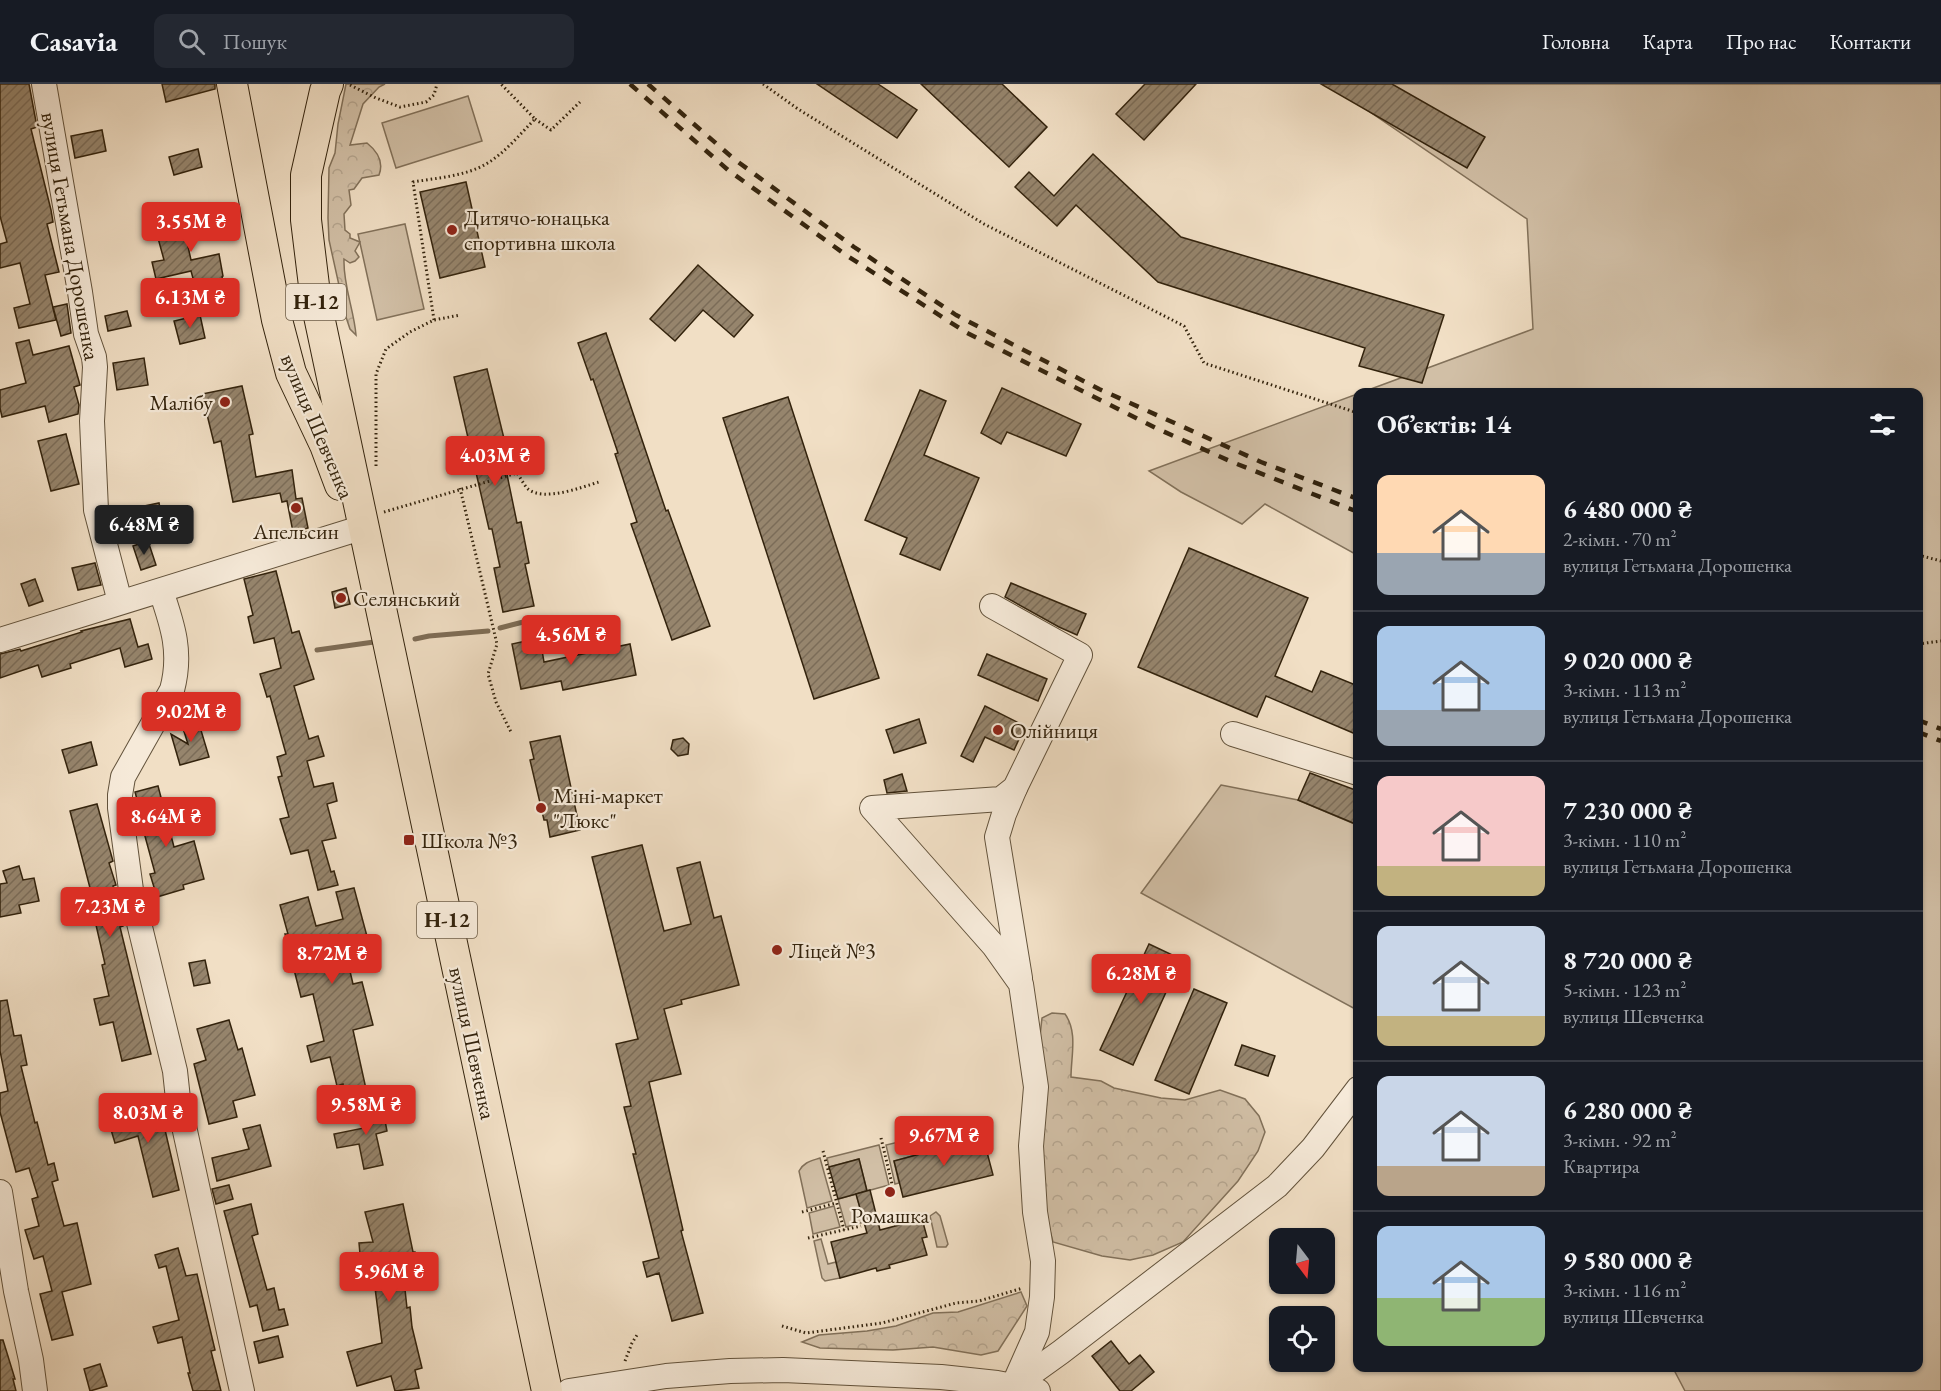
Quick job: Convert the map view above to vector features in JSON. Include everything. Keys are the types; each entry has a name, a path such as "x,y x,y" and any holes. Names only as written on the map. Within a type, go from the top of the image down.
{"main road":[{"name":"вулиця Шевченка","path":"232,84 277,320 291,374 325,445 346,500 363,523"},
{"name":"вулиця Шевченка","path":"328,84 324,91 306,175 306,220 316,302 547,1391"}],"street":[{"name":"вулиця Гетьмана Дорошенка","path":"44,84 86,334 94,357 92,421 96,510 120,602"},
{"path":"0,640 161,591 363,523"},
{"path":"161,591 172,622 178,660 176,678 172,690 123,777 120,808 132,890 175,1071 180,1110 242,1391"},
{"path":"992,606 1080,655 1015,788 997,837 1036,1088 1031,1146 1035,1212 1043,1261 1042,1297 1037,1332 1013,1386"},
{"path":"1233,734 1353,771"},
{"path":"1015,788 1001,799 872,808 994,946 1021,984"},
{"path":"1013,1386 1061,1352 1277,1186 1313,1148 1353,1096"},
{"path":"0,1192 35,1391"},
{"path":"569,1391 666,1376 783,1370 942,1377 1038,1391"}],"path":[{"path":"348,84 400,107 426,102 434,95 437,84"},
{"path":"501,84 535,118 551,130 580,102"},
{"path":"763,84 798,110 984,224 1184,326 1204,363 1353,411"},
{"path":"434,320 412,182 467,172 486,164 500,154 535,118"},
{"path":"374,474 377,463 376,374 386,349 410,332 434,320 460,315"},
{"path":"363,523 460,488 517,472 528,489 539,494 561,493 599,482"},
{"path":"460,488 497,644 488,674 496,702 512,734"},
{"path":"1923,556 1941,561"},
{"path":"1923,643 1941,641"},
{"path":"935,1126 941,1148"},
{"path":"881,1138 892,1184"},
{"path":"823,1151 844,1230"},
{"path":"802,1212 836,1203"},
{"path":"808,1238 861,1226"},
{"path":"782,1326 806,1333 882,1323 956,1303 979,1301 1042,1284"},
{"path":"617,1383 627,1354 637,1335"}],"green space":[{"path":"346,84 385,84 379,87 363,104 350,145 367,143 377,153 381,166 379,175 362,178 354,189 349,190 351,205 344,214 345,230 350,234 350,238 360,242 355,251 359,257 350,263 344,259 345,278 356,335 350,329 346,317 329,240 328,218 329,168 335,153"},
{"path":"1329,84 1941,84 1941,1391 1685,1391 1675,1372 1923,1372 1923,388 1374,388 1533,329 1527,219"},
{"path":"468,96 482,141 396,168 382,123"},
{"path":"405,224 424,309 377,320 358,234"},
{"path":"1353,395 1353,553 1265,504 1242,524 1181,492 1149,471"},
{"path":"1221,785 1298,800 1353,823 1353,1008 1141,893"},
{"path":"1052,1013 1065,1014 1069,1021 1073,1036 1071,1077 1101,1081 1114,1088 1161,1098 1185,1100 1220,1090 1245,1099 1259,1116 1265,1132 1258,1151 1238,1181 1183,1242 1153,1255 1130,1260 1102,1256 1053,1242 1048,1223 1043,1179 1040,1036 1042,1018"},
{"path":"965,1127 978,1131 983,1137 945,1147 941,1133"},
{"path":"932,1134 938,1149 894,1161 899,1183 895,1184 886,1145"},
{"path":"879,1145 889,1185 867,1191 859,1159 829,1167 827,1158"},
{"path":"820,1158 832,1201 807,1208 799,1171 805,1164"},
{"path":"856,1194 864,1222 846,1227 838,1199"},
{"path":"834,1206 840,1227 813,1234 809,1213"},
{"path":"936,1212 940,1216 948,1244 946,1247 937,1247 930,1216"},
{"path":"821,1239 828,1264 836,1262 840,1278 825,1281 822,1278 814,1241"},
{"path":"1021,1292 1027,1306 998,1351 981,1355 933,1347 893,1350 820,1348 802,1342 819,1335 896,1326 933,1313 958,1312"}],"building":[{"path":"0,84 29,84 37,127 31,129 51,210 53,222 47,224 59,272 45,275 56,320 19,328 14,308 30,304 20,263 0,268 0,244 7,242 0,216"},
{"path":"162,84 215,84 215,89 166,102"},
{"path":"817,84 878,84 917,110 897,138"},
{"path":"921,84 1002,84 1047,127 1009,167"},
{"path":"1145,84 1196,84 1144,140 1116,114"},
{"path":"1321,84 1392,84 1485,137 1467,168"},
{"path":"102,130 106,151 75,158 71,136"},
{"path":"198,149 202,167 174,175 169,157"},
{"path":"1093,154 1181,237 1444,315 1422,383 1359,366 1365,348 1158,282 1076,205 1057,226 1015,187 1029,172 1054,196"},
{"name":"Дитячо-юнацька спортивна школа","path":"466,182 485,267 440,278 420,192"},
{"path":"210,205 212,212 222,209 225,221 185,233 191,260 219,254 228,298 206,304 200,281 194,282 191,271 156,279 152,262 164,260 155,227 185,219 184,213"},
{"path":"698,265 753,315 734,337 703,310 675,341 650,319"},
{"path":"67,304 71,333 61,336 53,307"},
{"path":"127,311 131,326 108,331 105,316"},
{"path":"200,315 205,338 180,344 174,321"},
{"path":"606,333 666,511 668,510 710,626 672,640 631,524 637,522 615,454 618,453 578,343"},
{"path":"29,340 33,355 69,346 80,385 74,387 79,405 78,414 49,422 45,406 2,417 0,390 26,383 16,343"},
{"path":"144,358 148,385 117,390 113,363"},
{"path":"487,369 509,459 504,460 517,523 521,522 529,563 525,564 534,606 503,612 494,568 500,567 454,377"},
{"path":"242,386 253,434 249,435 256,477 292,470 296,499 302,498 308,528 293,532 287,501 282,502 280,493 233,502 221,441 214,443 202,394"},
{"path":"1002,388 1081,424 1066,456 1007,432 1001,444 981,433"},
{"path":"920,390 946,401 924,455 979,478 940,570 900,554 907,538 865,520"},
{"path":"788,397 879,678 814,699 723,418"},
{"path":"66,434 79,484 51,491 38,441"},
{"path":"159,503 162,518 142,522 139,507"},
{"path":"148,541 156,565 141,570 133,546"},
{"path":"1189,548 1308,598 1275,676 1312,692 1321,671 1353,684 1353,733 1266,696 1257,717 1138,667"},
{"path":"95,563 101,585 78,590 72,568"},
{"path":"276,571 292,633 299,631 314,679 294,686 309,739 318,736 324,756 307,761 314,787 333,783 337,801 327,804 336,838 322,841 331,872 334,871 338,885 318,890 308,850 291,854 280,819 289,817 278,777 282,776 277,757 286,754 270,696 267,697 260,674 281,668 274,638 254,643 248,617 253,615 244,579"},
{"path":"35,579 43,601 29,606 21,584"},
{"path":"1011,583 1086,614 1077,635 1005,597"},
{"name":"Селянський","path":"346,588 350,604 335,608 332,592"},
{"path":"130,619 138,647 148,644 152,659 125,667 120,648 70,664 71,668 42,677 38,665 0,678 0,654 20,649 21,651 81,631"},
{"path":"540,638 544,662 630,644 636,675 563,690 561,681 521,689 512,644"},
{"path":"987,654 1047,679 1038,701 978,675"},
{"name":"Олійниця","path":"985,706 1025,726 1014,750 985,737 973,762 961,756"},
{"path":"197,717 209,757 180,765 171,734 188,744 181,722"},
{"path":"919,719 926,743 894,753 886,730"},
{"path":"560,736 580,830 550,837 530,760 534,759 530,742"},
{"path":"683,738 689,744 688,754 678,756 671,749 673,740"},
{"path":"91,742 97,765 69,773 62,750"},
{"path":"1310,773 1353,789 1353,823 1298,800"},
{"path":"902,774 907,791 887,793 884,780"},
{"path":"158,786 174,847 194,841 204,879 183,885 184,889 157,897 150,874 155,873 135,792"},
{"path":"97,804 113,861 109,863 116,885 113,886 123,926 120,927 151,1054 122,1061 113,1022 100,1025 94,999 109,996 102,965 105,964 93,912 96,911 70,811"},
{"path":"642,845 664,931 691,924 677,868 700,862 714,918 721,916 739,985 681,1000 682,1004 664,1009 681,1074 649,1082 683,1230 681,1231 703,1313 672,1321 659,1273 647,1277 643,1262 659,1258 633,1154 636,1154 624,1107 631,1106 616,1044 638,1039 592,857"},
{"path":"19,866 23,880 34,878 39,901 19,905 21,913 0,917 0,884 7,883 3,871"},
{"path":"354,888 368,940 344,946 353,984 362,982 373,1025 353,1030 368,1098 347,1103 343,1084 337,1086 330,1057 311,1062 307,1046 324,1041 313,994 301,997 280,905 308,897 316,926 343,919 336,892"},
{"path":"1149,944 1181,959 1133,1065 1100,1050"},
{"path":"205,960 210,983 194,986 189,963"},
{"path":"1194,989 1227,1003 1189,1094 1155,1080"},
{"path":"7,1000 14,1036 21,1035 27,1065 21,1066 35,1123 37,1122 48,1165 54,1163 58,1180 52,1182 64,1226 77,1223 91,1284 62,1292 73,1335 52,1340 40,1294 52,1291 43,1256 34,1259 25,1230 39,1226 32,1199 38,1197 29,1168 16,1172 0,1112 0,1093 8,1091 0,1051 0,1001"},
{"path":"229,1020 238,1050 242,1048 255,1095 233,1101 237,1117 209,1124 194,1064 206,1060 197,1029"},
{"path":"1242,1045 1275,1056 1268,1076 1235,1065"},
{"path":"159,1104 179,1190 153,1197 138,1136 115,1143 106,1113 122,1108 124,1113"},
{"path":"382,1105 387,1131 376,1134 383,1165 364,1169 359,1144 337,1148 334,1134 364,1128 360,1109"},
{"path":"260,1125 271,1166 217,1181 212,1158 249,1149 243,1129"},
{"path":"983,1137 993,1175 903,1197 894,1161"},
{"path":"859,1159 867,1191 838,1199 829,1167"},
{"path":"229,1185 233,1199 216,1204 212,1189"},
{"path":"870,1190 880,1230 922,1219 927,1237 922,1238 927,1255 889,1265 890,1268 877,1271 876,1268 840,1278 831,1242 867,1233 856,1194"},
{"path":"251,1204 258,1234 252,1236 267,1290 274,1288 279,1310 284,1309 288,1325 263,1331 257,1305 250,1307 224,1211"},
{"path":"403,1204 417,1270 403,1271 407,1308 410,1307 412,1327 422,1368 415,1370 419,1388 395,1391 391,1376 357,1386 347,1352 382,1343 372,1264 361,1265 359,1243 373,1242 365,1212"},
{"path":"178,1248 186,1276 197,1274 215,1350 211,1351 221,1391 193,1391 182,1337 158,1343 153,1327 179,1320 166,1266 159,1268 155,1255"},
{"path":"278,1336 283,1357 259,1363 254,1342"},
{"path":"0,1340 3,1340 15,1379 13,1379 16,1391 0,1391"},
{"path":"1111,1341 1129,1364 1140,1355 1154,1372 1131,1391 1120,1391 1092,1356"},
{"path":"100,1364 107,1386 90,1391 84,1369"}],"waterway":[{"path":"500,628 531,620"},
{"path":"415,639 488,631"},
{"path":"317,650 374,642"}],"railway":[{"path":"630,84 728,170 846,255 967,333 1158,429 1232,462 1353,510"},
{"path":"648,84 734,159 854,247 956,315 1099,389 1261,462 1353,497"},
{"path":"1923,722 1941,729"},
{"path":"1923,734 1941,741"}],"place":[{"name":"Дитячо-юнацька спортивна школа","path":"452,230"},
{"name":"Малібу","path":"225,402"},
{"name":"Апельсин","path":"296,508"},
{"name":"Селянський","path":"341,598"},
{"name":"Олійниця","path":"998,730"},
{"name":"Міні-маркет \"Люкс\"","path":"541,808"},
{"name":"Школа №3","path":"409,840"},
{"name":"Ліцей №3","path":"777,950"},
{"name":"Ромашка","path":"890,1192"}]}
